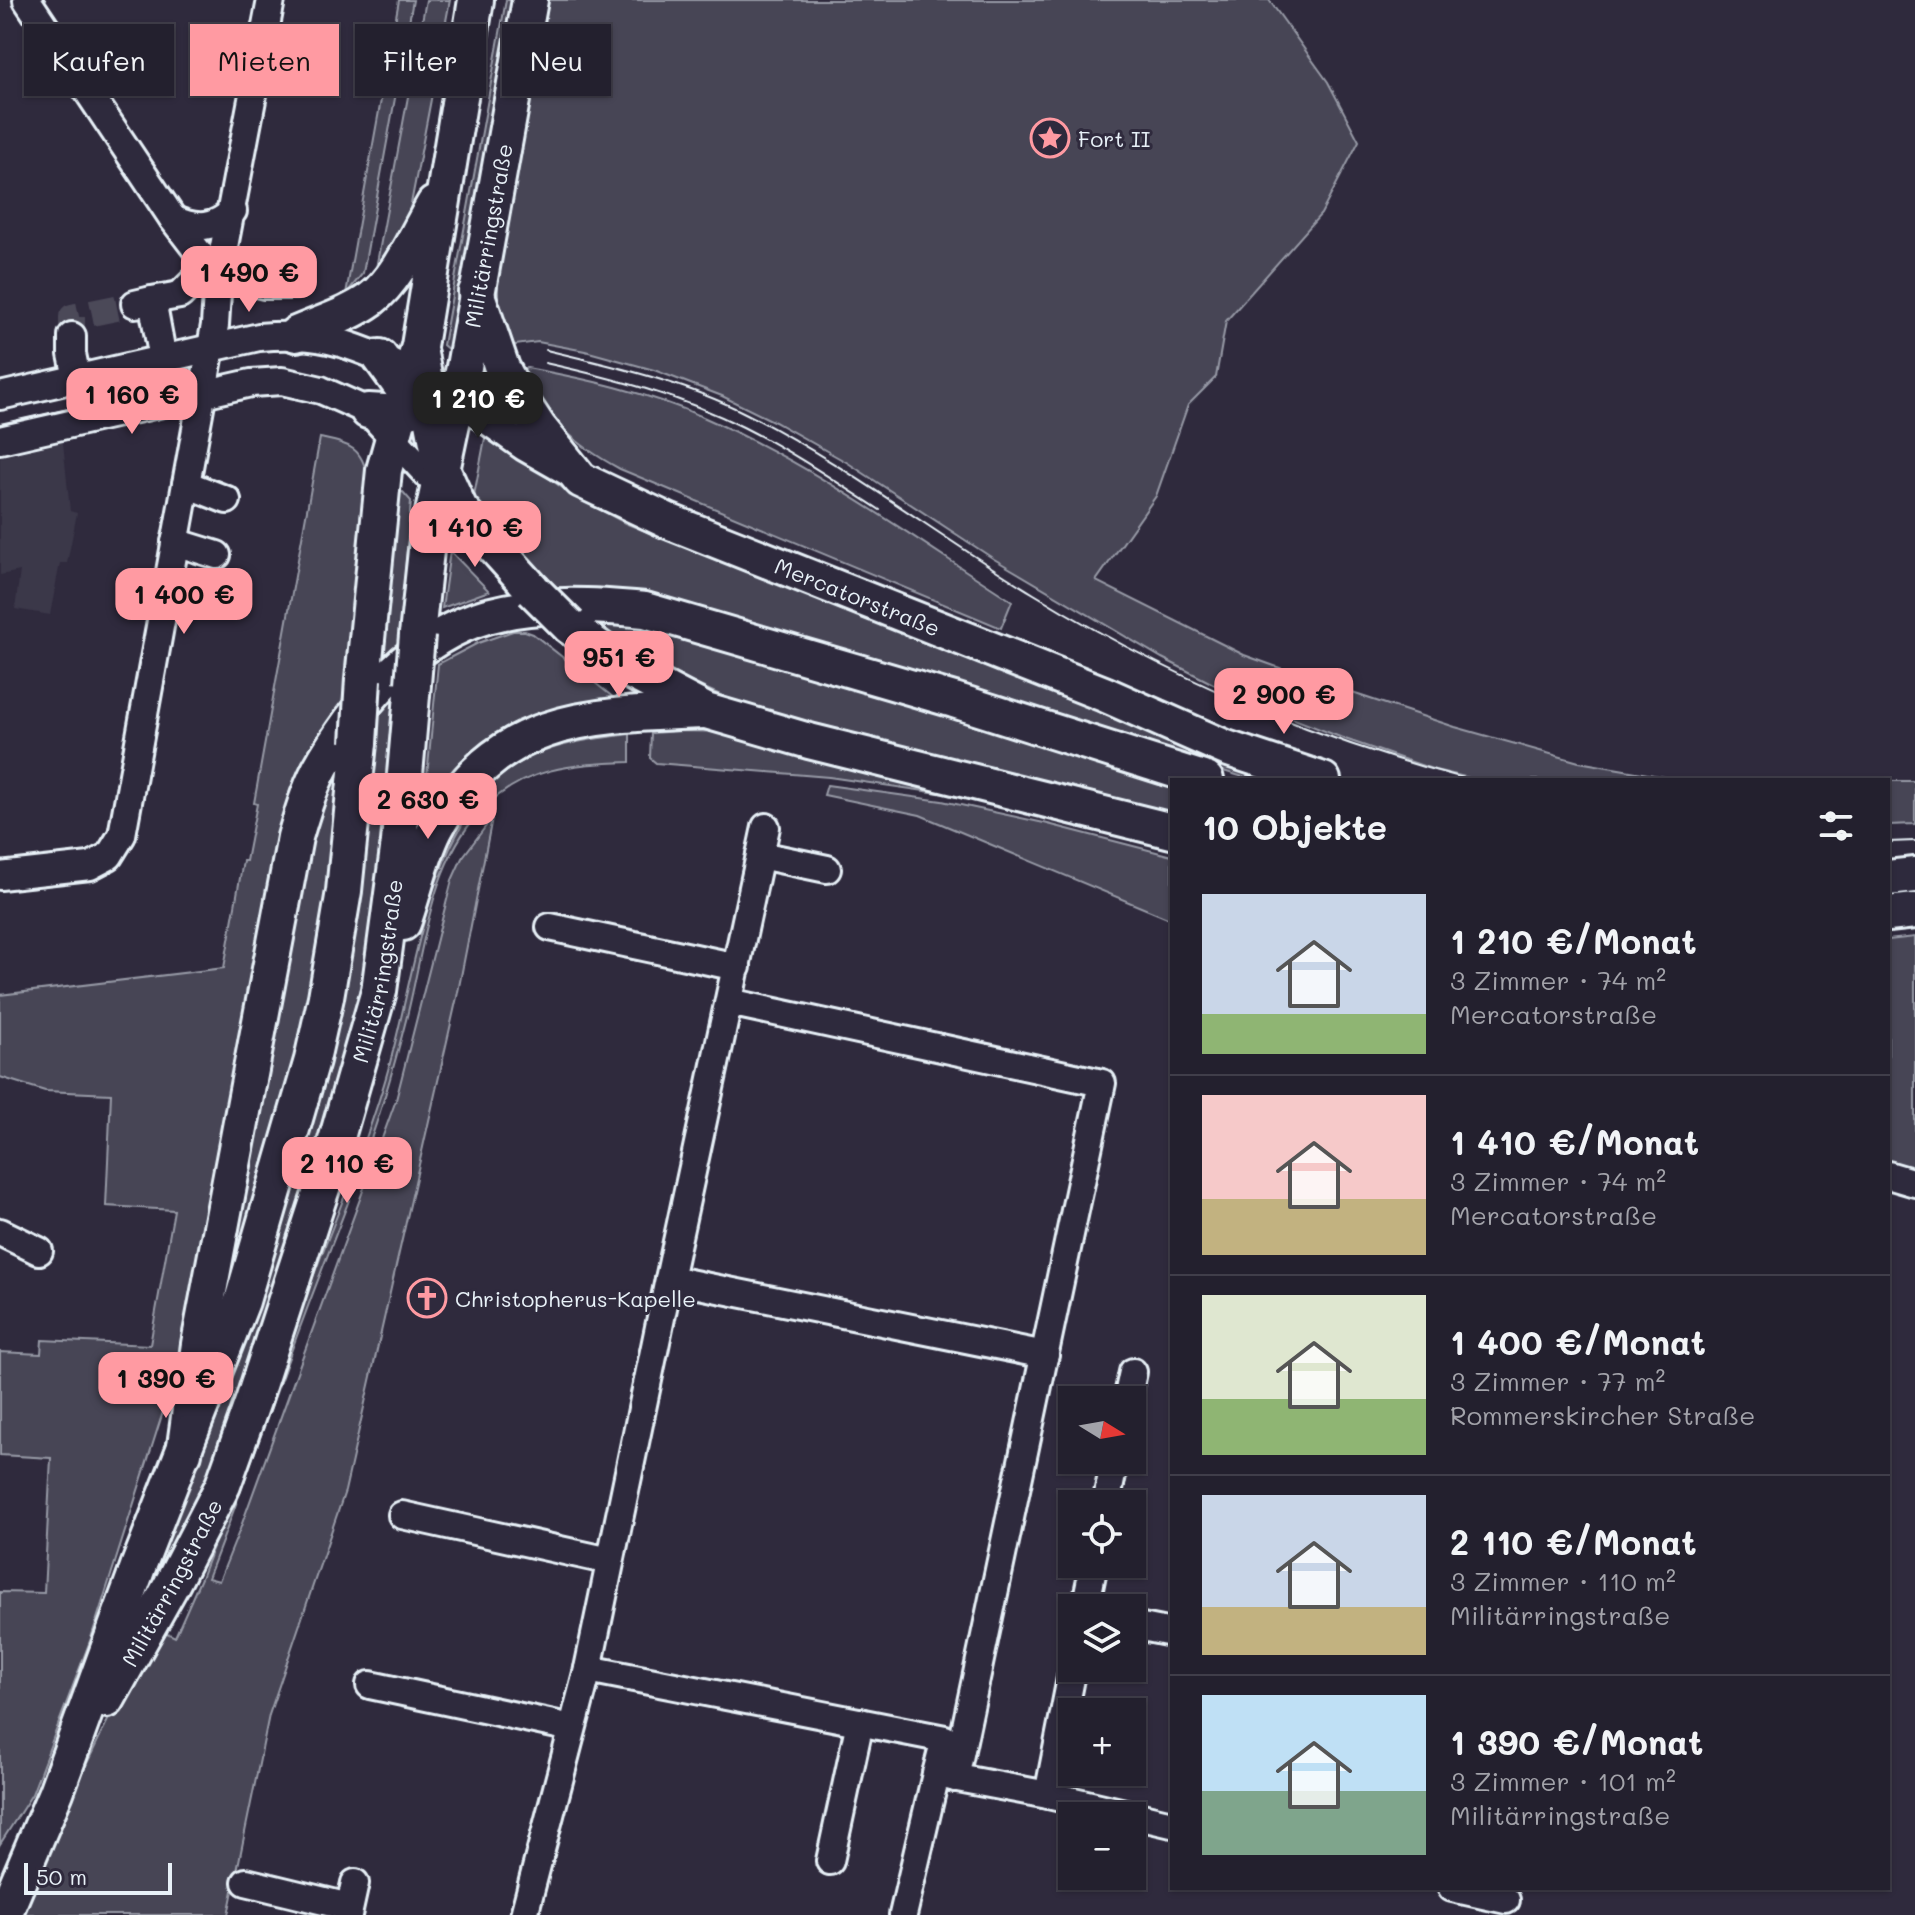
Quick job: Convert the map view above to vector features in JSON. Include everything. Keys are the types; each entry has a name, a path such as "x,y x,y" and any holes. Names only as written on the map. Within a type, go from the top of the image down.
{"main road":[{"name":"Militärringstraße","path":"56,1792 173,1582 223,1485 325,1179 379,991 399,842 417,635 440,491 419,394 446,183 476,0"},
{"name":"Militärringstraße","path":"4,1915 56,1792 138,1567 242,1301 312,1060 344,891 384,470 419,394 476,292 530,0"},
{"path":"296,334 373,298 390,280 446,183"},
{"path":"476,292 502,368 513,389 539,428 581,480"},
{"path":"380,357 419,394 421,440 440,491 569,626 632,672 706,711 809,741 1170,831"},
{"name":"Mercatorstraße","path":"581,480 668,521 1104,694 1226,748 1317,778"},
{"path":"184,1453 199,1344 295,837 307,797 332,748 384,681 424,647 485,617 531,607 602,606 645,610 954,700 1200,778"},
{"path":"379,991 434,833 472,774 522,739 553,727 587,721 706,711"},
{"path":"1890,878 1915,875"},
{"path":"1890,914 1915,911"},
{"path":"138,1567 173,1582"}],"street":[{"path":"27,0 173,219 215,273 265,285 294,285"},
{"path":"0,876 90,866 109,856 122,835 211,349 215,273 233,211 271,0"},
{"path":"173,219 186,225 209,228 233,211"},
{"path":"163,359 144,302 180,295 215,273"},
{"path":"0,396 259,337 296,334 339,341 380,357"},
{"path":"72,336 77,378"},
{"name":"Mercatorstraße","path":"0,440 251,383 282,381 321,390 419,394 524,447 581,480"},
{"path":"186,484 227,500"},
{"path":"175,542 217,555"},
{"path":"524,1915 588,1669 766,827"},
{"path":"760,855 827,869"},
{"path":"550,927 737,967"},
{"path":"729,1002 1102,1083 1045,1355 946,1776 903,1915"},
{"path":"1890,1176 1915,1183"},
{"path":"0,1232 39,1251"},
{"path":"669,1279 1045,1355"},
{"path":"1130,1386 1133,1372"},
{"path":"402,1515 610,1561"},
{"path":"1146,1628 1170,1633"},
{"path":"588,1669 945,1739 946,1776"},
{"path":"1048,1795 1070,1682"},
{"path":"370,1685 572,1728"},
{"path":"830,1861 860,1722"},
{"path":"946,1776 1048,1795 1170,1824"},
{"path":"246,1882 351,1902"},
{"path":"1460,1890 1505,1901"}],"shaded area":[{"path":"399,0 413,0 409,24 395,24"},
{"path":"426,0 450,0 445,24 422,24"},
{"path":"506,0 519,0 514,24 502,24 502,86 450,351 443,345"},
{"path":"544,0 1269,0 1328,82 1359,141 1321,214 1226,321 1216,377 1188,405 1156,496 1096,581 1244,655 1313,680 1455,727 1579,762 1671,778 1469,778 1435,770 1345,739 1239,697 1162,658 994,559 848,463 722,396 654,370 585,351 538,342 508,346 498,305 498,254 527,96 611,96 611,24 540,24"},
{"path":"382,96 395,96 363,273 346,294"},
{"path":"408,96 432,96 406,230 374,279"},
{"path":"527,368 660,400 744,436 783,457 861,503 1012,601 1001,628 620,469 573,438 562,427 518,369"},
{"path":"486,433 568,492 625,523 801,593 1294,778 1246,778 970,694 554,592 472,506"},
{"path":"320,438 352,448 362,459 367,478 350,692 343,704 183,1349 91,1638 32,1794 0,1844 0,1592 44,1593 51,1458 0,1455 0,1352 41,1354 42,1340 150,1345 174,1210 106,1206 111,1094 45,1091 0,1077 0,995 224,968 243,861 246,861 257,804 254,803"},
{"path":"63,442 70,511 77,513 67,563 60,563 50,615 15,609 20,571 0,575 0,457"},
{"path":"403,492 411,501 398,656 377,664 396,493"},
{"path":"450,551 489,591 442,608"},
{"path":"588,619 618,619 1170,779 1170,819 778,720 647,663"},
{"path":"513,631 533,634 618,701 515,734 411,874 427,776 438,664 478,643"},
{"path":"394,701 383,849 371,941 343,1059 306,1192 216,1461 173,1551 164,1553 162,1551 217,1416 237,1355 374,711"},
{"path":"730,732 919,779 959,796 829,777 656,763 650,758 651,733"},
{"path":"630,734 630,762 588,764 549,771 513,785 496,797 463,834 439,883 377,1122 208,1578 219,1581 240,1529 396,1100 452,880 462,858 492,818 457,997 345,1491 269,1715 228,1915 20,1915 119,1698 157,1628 175,1637 201,1578 365,1142 394,1048 432,895 462,825 483,794 514,766 550,749"},
{"path":"338,768 342,769 335,865 301,1052 214,1346 302,875 319,812"},
{"path":"1890,781 1915,781 1915,824 1890,825"},
{"path":"827,785 942,801 1170,855 1170,919 920,815 824,795"},
{"path":"1915,937 1915,1171 1890,1164 1890,940"}],"tunnel":[{"path":"72,336 72,317 135,304"}],"tram line":[{"path":"546,350 648,376 699,393 747,414 821,455 998,572 1138,653 1246,704 1301,726 1464,778"},
{"path":"545,363 646,389 719,416 778,446 880,510"},
{"path":"0,424 168,387"},
{"path":"1890,842 1915,841"}],"place":[{"name":"Fort II","path":"1050,138"},
{"name":"Christopherus-Kapelle","path":"427,1298"}]}
